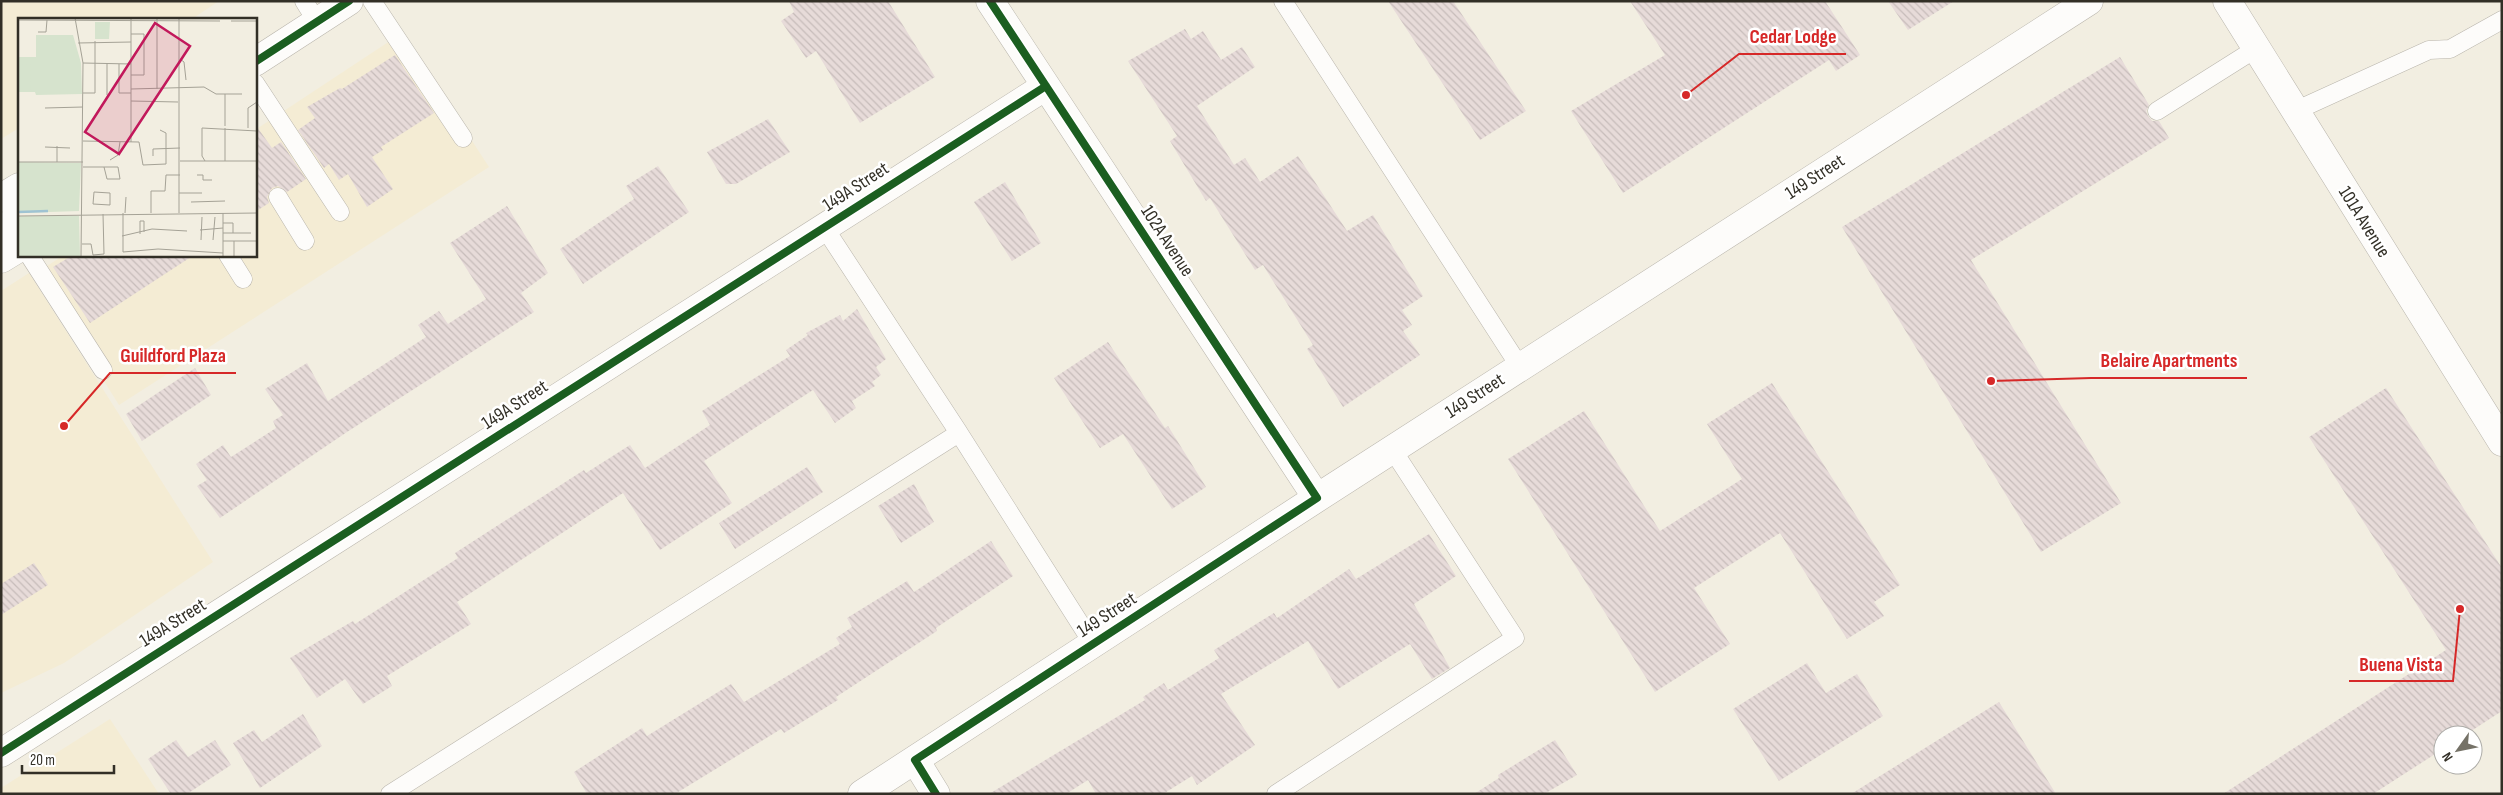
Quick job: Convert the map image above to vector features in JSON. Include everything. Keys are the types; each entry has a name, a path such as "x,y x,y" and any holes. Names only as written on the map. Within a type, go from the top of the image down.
{"street":[{"path":"256,61 311,12 349,1"},
{"name":"102A Avenue","path":"990,1 1317,498"},
{"name":"149 Street","path":"862,794 1392,449 2089,1"},
{"name":"101A Avenue","path":"2227,1 2502,442"},
{"name":"149A Street","path":"1,752 1046,86"},
{"path":"1,198 18,188"},
{"path":"1,230 18,219"},
{"path":"1,259 18,249"},
{"path":"915,760 936,794"}],"lane":[{"path":"372,1 463,138"},
{"path":"1283,1 1520,367"},
{"path":"2295,111 2429,50 2450,49 2502,20"},
{"path":"2157,111 2256,48"},
{"path":"256,85 340,212"},
{"path":"278,197 305,241"},
{"path":"824,227 959,432 1093,644"},
{"path":"29,256 103,370"},
{"path":"229,256 243,279"},
{"path":"390,794 959,432"},
{"path":"1276,794 1515,638 1392,449"}],"shaded area":[{"path":"1,1 219,1 194,18 18,18 18,129 1,139"},
{"path":"402,33 489,167 119,405 36,273 62,256 256,256 256,129"},
{"path":"29,273 213,562 64,663 1,693 1,291"},
{"path":"110,719 159,794 1,794 1,788"}],"building":[{"path":"789,1 888,1 935,77 860,123 816,51 806,58 781,21 794,12"},
{"path":"1388,1 1453,1 1526,111 1480,140"},
{"path":"1630,1 1825,1 1860,55 1836,71 1829,60 1623,193 1571,111 1665,55"},
{"path":"1888,1 1954,1 1908,30"},
{"path":"1185,29 1191,39 1203,31 1221,60 1242,47 1255,67 1197,106 1234,165 1245,158 1260,182 1298,156 1347,231 1373,215 1423,296 1402,310 1412,325 1403,331 1420,355 1343,407 1307,349 1313,345 1263,265 1255,270 1210,198 1206,201 1170,141 1177,136 1128,61"},
{"path":"395,55 434,113 381,147 383,150 372,157 393,189 367,207 348,174 339,180 329,164 324,168 298,130 315,118 307,107 340,88 342,89"},
{"path":"2120,57 2149,105 2146,111 2148,116 2152,121 2159,121 2169,138 1971,260 2121,503 2041,552 1842,227"},
{"path":"768,119 790,152 736,184 726,184 707,152"},
{"path":"256,125 272,148 281,142 306,179 287,192 278,186 272,188 267,197 269,203 256,211"},
{"path":"658,166 689,212 583,284 560,249 634,199 626,186"},
{"path":"1005,182 1041,243 1012,261 974,202"},
{"path":"507,206 548,273 521,293 534,312 347,432 220,518 197,486 207,480 196,464 223,445 231,457 276,428 273,421 283,415 265,389 307,363 328,401 426,337 418,325 439,311 448,324 486,299 450,243"},
{"path":"71,256 192,256 90,323 53,267"},
{"path":"857,309 886,359 876,367 881,375 872,382 875,386 852,401 856,408 835,423 813,390 704,461 732,503 660,550 623,493 457,602 471,624 387,676 392,686 363,704 345,679 317,698 290,658 353,621 355,624 458,558 455,553 584,470 586,473 630,445 645,468 710,425 702,411 790,356 786,350 808,335 806,333 840,315 843,321"},
{"path":"1108,342 1165,428 1168,426 1206,487 1172,509 1123,434 1100,448 1054,378"},
{"path":"195,368 211,395 142,441 126,414"},
{"path":"1772,383 1900,585 1874,602 1884,616 1847,639 1780,533 1694,588 1730,644 1655,692 1508,459 1584,411 1660,531 1742,479 1707,424"},
{"path":"2386,388 2502,568 2502,711 2480,725 2433,725 2433,755 2373,794 2223,794 2446,650 2309,437"},
{"path":"807,467 823,492 735,549 719,523"},
{"path":"914,484 934,522 901,543 878,506"},
{"path":"1429,534 1456,576 1414,604 1450,668 1432,679 1410,644 1338,689 1308,641 1221,694 1255,745 1197,785 1192,776 1163,794 1096,794 1088,780 1066,794 989,794 1145,700 1143,697 1164,683 1168,690 1219,658 1214,650 1274,613 1277,618 1349,569 1356,579"},
{"path":"991,541 1013,576 936,628 937,631 836,697 838,700 784,733 781,729 675,794 587,794 574,772 642,728 647,736 731,684 744,702 840,644 836,638 852,627 847,618 907,581 914,592"},
{"path":"34,563 48,585 1,615 1,584"},
{"path":"1807,663 1826,693 1857,674 1883,716 1779,781 1733,709"},
{"path":"1999,702 2056,794 1851,794"},
{"path":"303,714 322,746 260,788 233,743 254,730 262,742"},
{"path":"176,740 188,757 215,740 231,765 187,794 171,794 148,759"},
{"path":"1555,740 1577,775 1544,794 1474,794 1499,778 1498,775"}],"cycle path":[{"path":"256,61 349,1"},
{"path":"936,794 915,760 1317,498 990,1"},
{"path":"1,753 1046,86"}],"place":[{"name":"Cedar Lodge","path":"1686,95"},
{"name":"Belaire Apartments","path":"1991,381"},
{"name":"Guildford Plaza","path":"64,426"},
{"name":"Buena Vista","path":"2460,609"}]}
